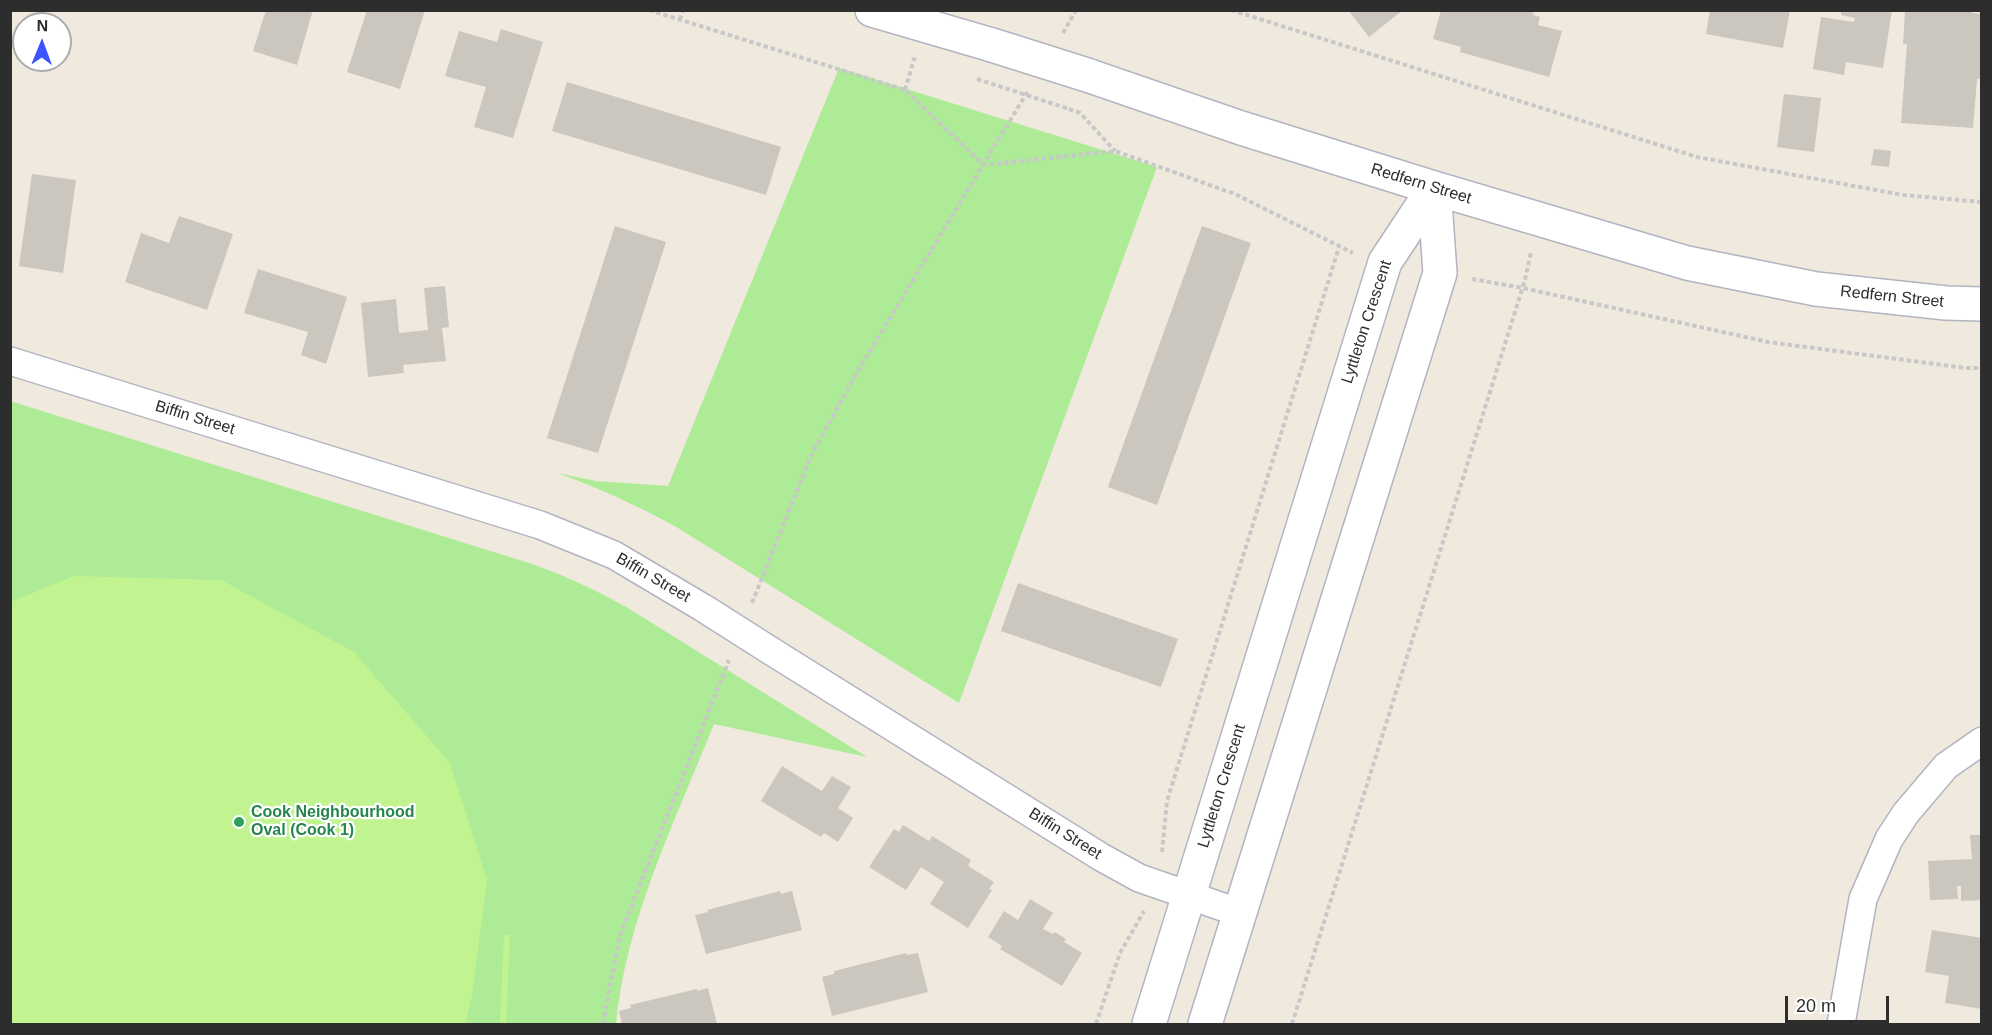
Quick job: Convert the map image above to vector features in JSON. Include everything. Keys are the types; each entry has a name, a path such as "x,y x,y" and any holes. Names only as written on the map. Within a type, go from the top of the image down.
{"street":[{"name":"Redfern Street","path":"872,10 1087,75 1241,128 1687,264 1816,289 1946,303 1982,304"},
{"name":"Lyttleton Crescent","path":"1149,1024 1385,262 1434,188"},
{"path":"1205,1024 1440,273 1434,188"},
{"name":"Biffin Street","path":"10,361 540,525 614,555 705,609 1101,857 1139,878 1240,913"},
{"path":"1841,1024 1863,899 1889,839 1906,813 1946,766 1982,741"}],"path":[{"path":"649,10 905,90 984,165 1115,151 1236,194 1339,247 1167,801 1162,849 1153,883 1144,910 1120,953 1096,1024"},
{"path":"680,20 683,10"},
{"path":"1231,10 1697,157 1903,195 1982,202"},
{"path":"905,90 914,59 924,62"},
{"path":"966,76 1080,113 1115,151"},
{"path":"750,608 811,456 856,374 984,165"},
{"path":"1292,1024 1523,288 1537,219"},
{"path":"1462,278 1523,288 1768,342 1965,368 1982,368"},
{"path":"604,1024 620,935 732,652"}],"green space":[{"path":"839,68 1157,167 959,703 678,528 619,498 557,473 596,481 668,486"},
{"path":"10,401 529,563 567,578 628,608 867,757 714,724 668,834 641,909 621,985 616,1024 11,1024"},
{"name":"Cook Neighbourhood Oval (Cook 1)","path":"74,576 221,580 354,652 450,763 487,880 472,996 465,1024 11,1024 11,602"},
{"path":"504,935 510,935 506,1024 500,1024"}],"building":[{"path":"266,10 313,10 297,65 253,51"},
{"path":"367,10 425,10 400,89 347,72"},
{"path":"1348,10 1403,10 1369,37"},
{"path":"1441,10 1534,10 1533,15 1540,17 1538,25 1562,31 1549,77 1460,52 1461,47 1433,39"},
{"path":"1710,10 1790,10 1783,48 1706,34"},
{"path":"1841,10 1892,10 1883,68 1846,62 1844,75 1813,69 1821,17 1854,22 1855,18 1841,15"},
{"path":"1905,10 1972,10 1972,13 1982,14 1982,79 1977,79 1973,128 1901,123 1907,44 1903,44"},
{"path":"501,29 543,42 513,138 474,127 486,87 445,76 459,31 497,42"},
{"path":"567,82 781,147 766,195 552,131"},
{"path":"1784,94 1821,98 1814,152 1777,147"},
{"path":"1874,149 1891,151 1889,167 1871,165"},
{"path":"32,174 76,180 63,273 19,266"},
{"path":"179,216 233,234 207,310 125,282 141,233 169,243"},
{"path":"615,226 666,242 598,453 547,438"},
{"path":"1202,226 1251,243 1157,505 1108,487"},
{"path":"258,269 347,297 326,364 301,355 308,332 244,313"},
{"path":"445,286 449,327 442,328 446,361 403,365 404,373 368,377 361,303 396,299 399,333 428,330 424,288"},
{"path":"1018,583 1178,639 1161,687 1001,631"},
{"path":"782,766 822,791 832,776 851,787 838,808 853,818 838,842 824,833 821,837 761,801"},
{"path":"903,825 929,841 932,836 971,860 968,866 994,882 989,889 992,890 968,928 930,904 944,882 921,867 906,890 869,867 894,829 899,832"},
{"path":"1970,835 1982,835 1982,900 1961,901 1961,886 1957,886 1958,899 1930,900 1928,861 1972,859"},
{"path":"780,891 781,894 792,891 802,930 706,954 695,915"},
{"path":"1030,899 1053,913 1043,929 1053,934 1055,932 1066,939 1064,942 1082,953 1062,986 1000,949 1002,946 988,937 1004,911 1018,920"},
{"path":"1932,930 1982,938 1982,1009 1945,1003 1949,976 1925,972"},
{"path":"906,953 907,955 918,953 928,992 832,1016 822,977 834,974 834,971"},
{"path":"708,988 717,1024 622,1024 619,1011 631,1008 630,1005"}],"place":[{"name":"Cook Neighbourhood Oval (Cook 1)","path":"239,822"}]}
